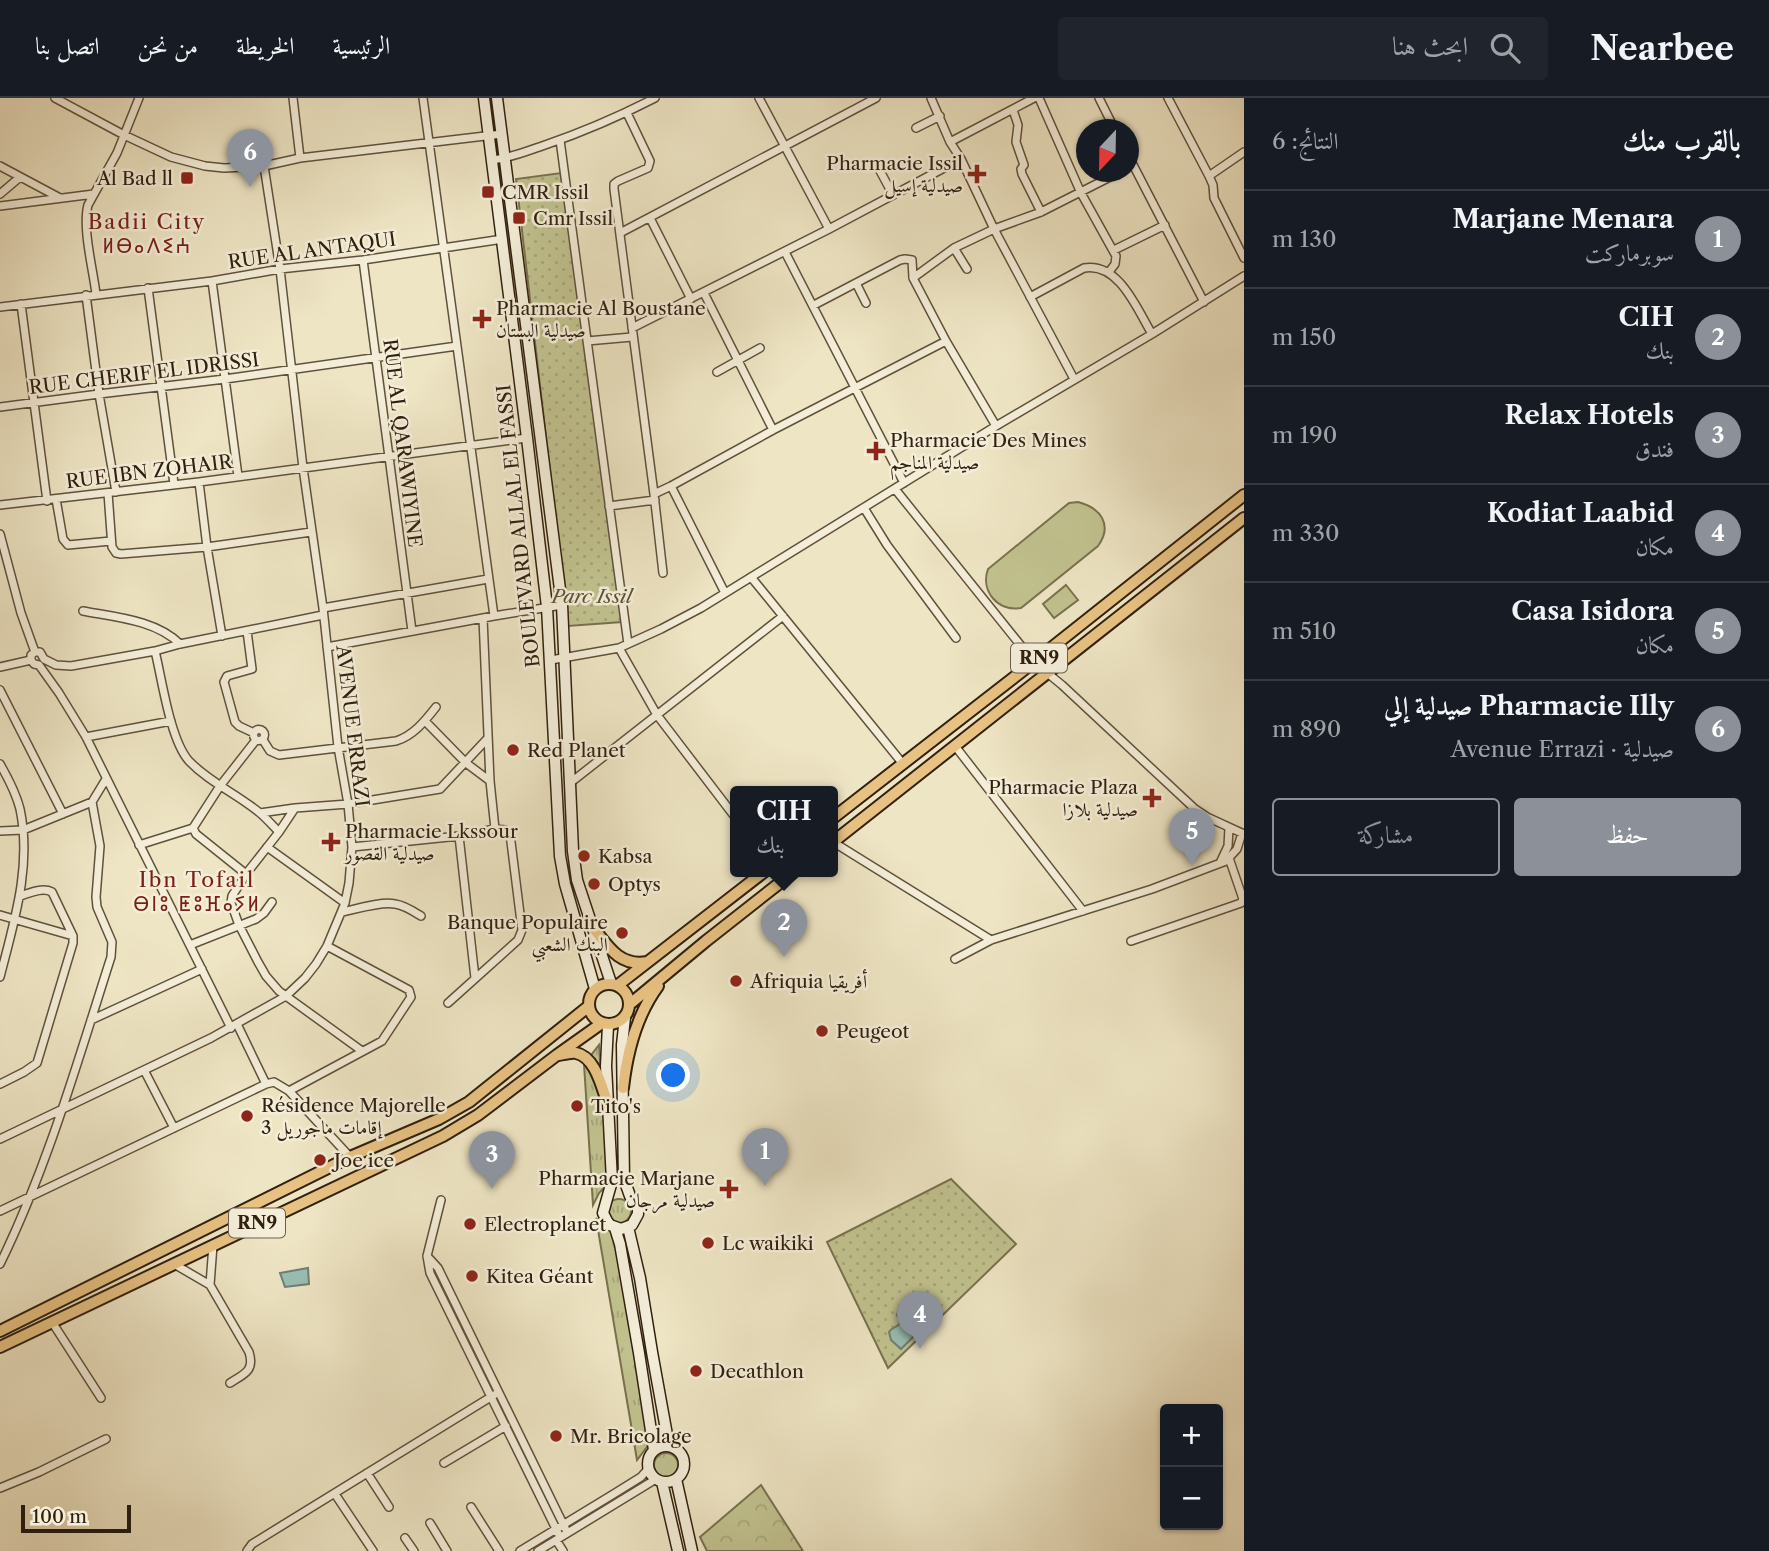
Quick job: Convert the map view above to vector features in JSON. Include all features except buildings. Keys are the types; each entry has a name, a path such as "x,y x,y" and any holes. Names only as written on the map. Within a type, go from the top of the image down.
{"main road":[{"name":"BOULEVARD ALLAL EL FASSI","path":"484,98 547,607 560,856 565,884 595,989"},
{"name":"BOULEVARD ALLAL EL FASSI","path":"497,98 562,605 572,843 576,871 592,926 614,984"},
{"name":"RN9","path":"838,814 1244,495"},
{"name":"RN9","path":"838,838 1244,518"},
{"path":"757,877 647,962 614,984 605,984 595,989 589,1000 593,1016 605,1024 612,1181 603,1209 610,1225 628,1227 638,1214 638,1208 624,1179 622,1045 625,1017 630,1004 787,877"},
{"path":"592,926 619,958 633,963 647,962"},
{"path":"623,1088 635,1031 645,1006 667,973"},
{"path":"614,984 627,993 630,1004"},
{"name":"RN9","path":"0,1331 350,1157 439,1119 469,1102 589,1006"},
{"name":"RN9","path":"0,1347 443,1136 478,1115 557,1055 605,1024 620,1021 625,1017"},
{"path":"557,1055 577,1053 587,1059 596,1073 608,1104"},
{"path":"606,1202 617,1194 631,1196"},
{"path":"615,1227 625,1271 654,1450"},
{"path":"628,1227 640,1278 670,1446"},
{"path":"659,1481 676,1479 683,1471 684,1461 680,1452 670,1446 654,1450 648,1459 648,1469 659,1481 676,1550"},
{"path":"676,1479 692,1551"}],"street":[{"path":"55,98 171,157 224,168 264,166 300,158 502,134"},
{"path":"96,294 86,214 139,98"},
{"path":"293,98 300,158"},
{"path":"423,98 494,615"},
{"path":"492,160 560,140 627,113 655,98"},
{"path":"759,98 829,229"},
{"path":"620,233 876,98"},
{"path":"931,98 994,229 1074,379"},
{"path":"950,142 1013,110 1022,101 1034,98"},
{"path":"1039,98 1081,193 1114,250 1116,261 1109,272"},
{"path":"1099,98 1110,119"},
{"path":"1179,98 1170,100 1209,176 1214,198 1244,258"},
{"path":"1013,110 1018,125 1016,142 1024,165 1022,174 1041,212"},
{"path":"627,113 648,156 649,166 614,184 663,573"},
{"path":"916,128 940,116"},
{"path":"560,140 628,644"},
{"path":"1209,176 1241,154 1244,165"},
{"path":"632,328 785,252 961,159"},
{"path":"0,166 60,199"},
{"name":"AVENUE ERRAZI","path":"0,1139 234,1026 286,996 305,978 327,946 345,902 352,847 348,804 338,747 280,269 264,166"},
{"path":"879,169 893,195"},
{"path":"0,194 20,177"},
{"path":"1139,179 1204,302"},
{"path":"913,278 954,248 994,229 1041,212 1101,182"},
{"path":"0,206 94,194"},
{"path":"650,218 691,299"},
{"path":"1114,250 1165,225"},
{"name":"RUE AL ANTAQUI","path":"0,307 212,281 280,269 363,260 503,239"},
{"path":"954,248 967,269"},
{"path":"785,252 904,483"},
{"path":"814,304 905,258 912,260 913,278 996,426"},
{"name":"RUE AL QARAWIYINE","path":"363,260 412,631"},
{"path":"1030,297 1084,268 1093,267 1109,272 1122,284 1152,334"},
{"path":"551,660 619,648 661,629 725,593 1244,276"},
{"path":"212,281 238,476"},
{"path":"856,283 866,303"},
{"path":"148,288 174,484"},
{"path":"704,293 773,429"},
{"path":"86,295 112,492 113,550 121,554 207,547 311,532"},
{"path":"21,304 47,501"},
{"path":"587,341 632,337"},
{"path":"609,506 655,497 773,429 946,341"},
{"name":"RUE CHERIF EL IDRISSI","path":"0,407 457,346"},
{"path":"718,372 760,348"},
{"name":"RUE IBN ZOHAIR","path":"0,505 199,482 527,438"},
{"path":"199,482 222,636"},
{"path":"671,486 725,593"},
{"path":"895,489 1034,662 1195,809 1243,834 1237,849 1230,857"},
{"path":"56,499 65,543 68,545 111,541"},
{"path":"864,508 887,545 956,638"},
{"path":"0,534 21,613 35,652"},
{"path":"751,577 902,764"},
{"path":"31,660 34,664 42,662 65,667 155,651 323,612 488,579"},
{"path":"327,647 494,615 562,605"},
{"path":"83,611 158,628 180,644"},
{"path":"570,783 783,617"},
{"path":"483,618 490,780 495,829"},
{"path":"247,631 252,668 227,676 224,682 235,722 270,751 279,755 406,738 436,707"},
{"path":"619,648 657,715 730,810"},
{"path":"155,651 171,720 188,760 260,813 279,832"},
{"path":"31,660 31,655 35,652"},
{"path":"35,652 42,654 42,662 86,737 202,969 266,1084"},
{"path":"0,667 31,660"},
{"path":"0,690 63,814"},
{"path":"86,737 171,720"},
{"path":"425,721 466,763 490,780"},
{"path":"139,845 193,828 220,786 257,738"},
{"path":"260,813 433,792 440,789 488,738"},
{"path":"956,746 1083,911"},
{"path":"0,764 16,797 23,830 23,877 0,977"},
{"path":"0,831 23,830 92,802 106,779"},
{"path":"0,1265 31,1196 62,1109 112,948 97,907 100,846 92,802"},
{"path":"295,808 246,874 231,903 239,925 266,976 279,991 362,1052"},
{"path":"193,828 196,834 246,874"},
{"path":"1220,863 1228,846 1229,828"},
{"path":"352,847 459,836 495,829 506,830 510,834 522,930 518,940 448,1003"},
{"path":"459,836 475,978"},
{"path":"838,845 991,940"},
{"path":"267,848 345,902"},
{"path":"956,959 991,940 1152,889 1244,853"},
{"path":"1131,941 1241,903 1243,899 1230,857"},
{"path":"0,1084 37,1063 72,951 73,936 52,892 46,890 20,896"},
{"path":"190,945 261,916 272,902"},
{"path":"342,912 387,903 406,907 421,916"},
{"path":"0,915 73,936"},
{"path":"289,1091 382,1041 411,997 409,990 327,946"},
{"path":"91,1020 202,969"},
{"path":"145,1070 174,1128"},
{"path":"0,1211 274,1082 289,1091 350,1157"},
{"path":"441,1200 428,1256 438,1268 560,1533 563,1551"},
{"path":"210,1285 213,1245"},
{"path":"173,1264 210,1285 249,1352 251,1363 247,1372 230,1383"},
{"path":"52,1322 101,1398"},
{"path":"495,1395 506,1426 560,1533"},
{"path":"247,1551 252,1544 495,1395"},
{"path":"444,1463 506,1426"},
{"path":"0,1488 31,1476 106,1439"},
{"path":"538,1551 648,1469"},
{"path":"366,1473 389,1507"},
{"path":"520,1551 659,1481"},
{"path":"335,1494 373,1551"},
{"path":"471,1507 499,1551"},
{"path":"430,1523 447,1551"},
{"path":"405,1538 414,1551"}],"green space":[{"name":"Parc Issil","path":"561,173 622,622 568,626 516,179"},
{"path":"1078,502 1093,508 1102,518 1104,531 1098,546 1021,608 1005,607 998,603 989,592 986,577 988,569 1069,503"},
{"path":"1066,585 1078,600 1054,618 1043,604"},
{"path":"599,1045 608,1184 593,1205 584,1064"},
{"path":"951,1179 1016,1244 888,1368 827,1242"},
{"path":"619,1199 628,1202 631,1211 628,1220 619,1223 610,1220 607,1211 610,1202"},
{"path":"596,1218 601,1225 614,1232 650,1443 637,1460"},
{"path":"661,1453 671,1453 678,1460 678,1470 671,1477 661,1477 654,1470 654,1460"},
{"path":"761,1485 803,1551 707,1551 700,1537"}],"water":[{"path":"308,1268 309,1284 285,1287 280,1273"},
{"path":"909,1305 922,1313 928,1322 901,1349 891,1340 889,1332 900,1322 897,1315 900,1309"}],"place":[{"name":"Pharmacie Issil صيدلية إسيل","path":"977,174"},
{"name":"Al Bad ll","path":"187,178"},
{"name":"Pharmacie Illy صيدلية إلي","path":"250,187"},
{"name":"CMR Issil","path":"488,192"},
{"name":"Cmr Issil","path":"519,218"},
{"name":"Pharmacie Al Boustane صيدلية البستان","path":"482,319"},
{"name":"Pharmacie Des Mines صيدلية المناجم","path":"876,451"},
{"name":"Red Planet","path":"513,750"},
{"name":"Pharmacie Plaza صيدلية بلازا","path":"1152,798"},
{"name":"Pharmacie Lkssour صيدلية القصور","path":"331,842"},
{"name":"Kabsa","path":"584,856"},
{"name":"Casa Isidora","path":"1192,866"},
{"name":"Optys","path":"594,884"},
{"name":"Banque Populaire البنك الشعبي","path":"622,933"},
{"name":"CIH","path":"784,957"},
{"name":"Afriquia أفريقيا","path":"736,981"},
{"name":"Peugeot","path":"822,1031"},
{"name":"Tito's","path":"577,1106"},
{"name":"Résidence Majorelle إقامات ماجوريل 3","path":"247,1116"},
{"name":"Joe ice","path":"320,1160"},
{"name":"Marjane Menara","path":"765,1186"},
{"name":"Relax Hotels","path":"492,1189"},
{"name":"Pharmacie Marjane صيدلية مرجان","path":"729,1189"},
{"name":"Electroplanet","path":"470,1224"},
{"name":"Lc waikiki","path":"708,1243"},
{"name":"Kitea Géant","path":"472,1276"},
{"name":"Kodiat Laabid","path":"920,1349"},
{"name":"Decathlon","path":"696,1371"},
{"name":"Mr. Bricolage","path":"556,1436"}],"district":[{"name":"Badii City ⵍⴱⴰⴷⵉⵄ","path":"147,234"},
{"name":"Ibn Tofail ⴱⵏⵓ ⵟⵓⴼⴰⵢⵍ","path":"197,892"}]}
